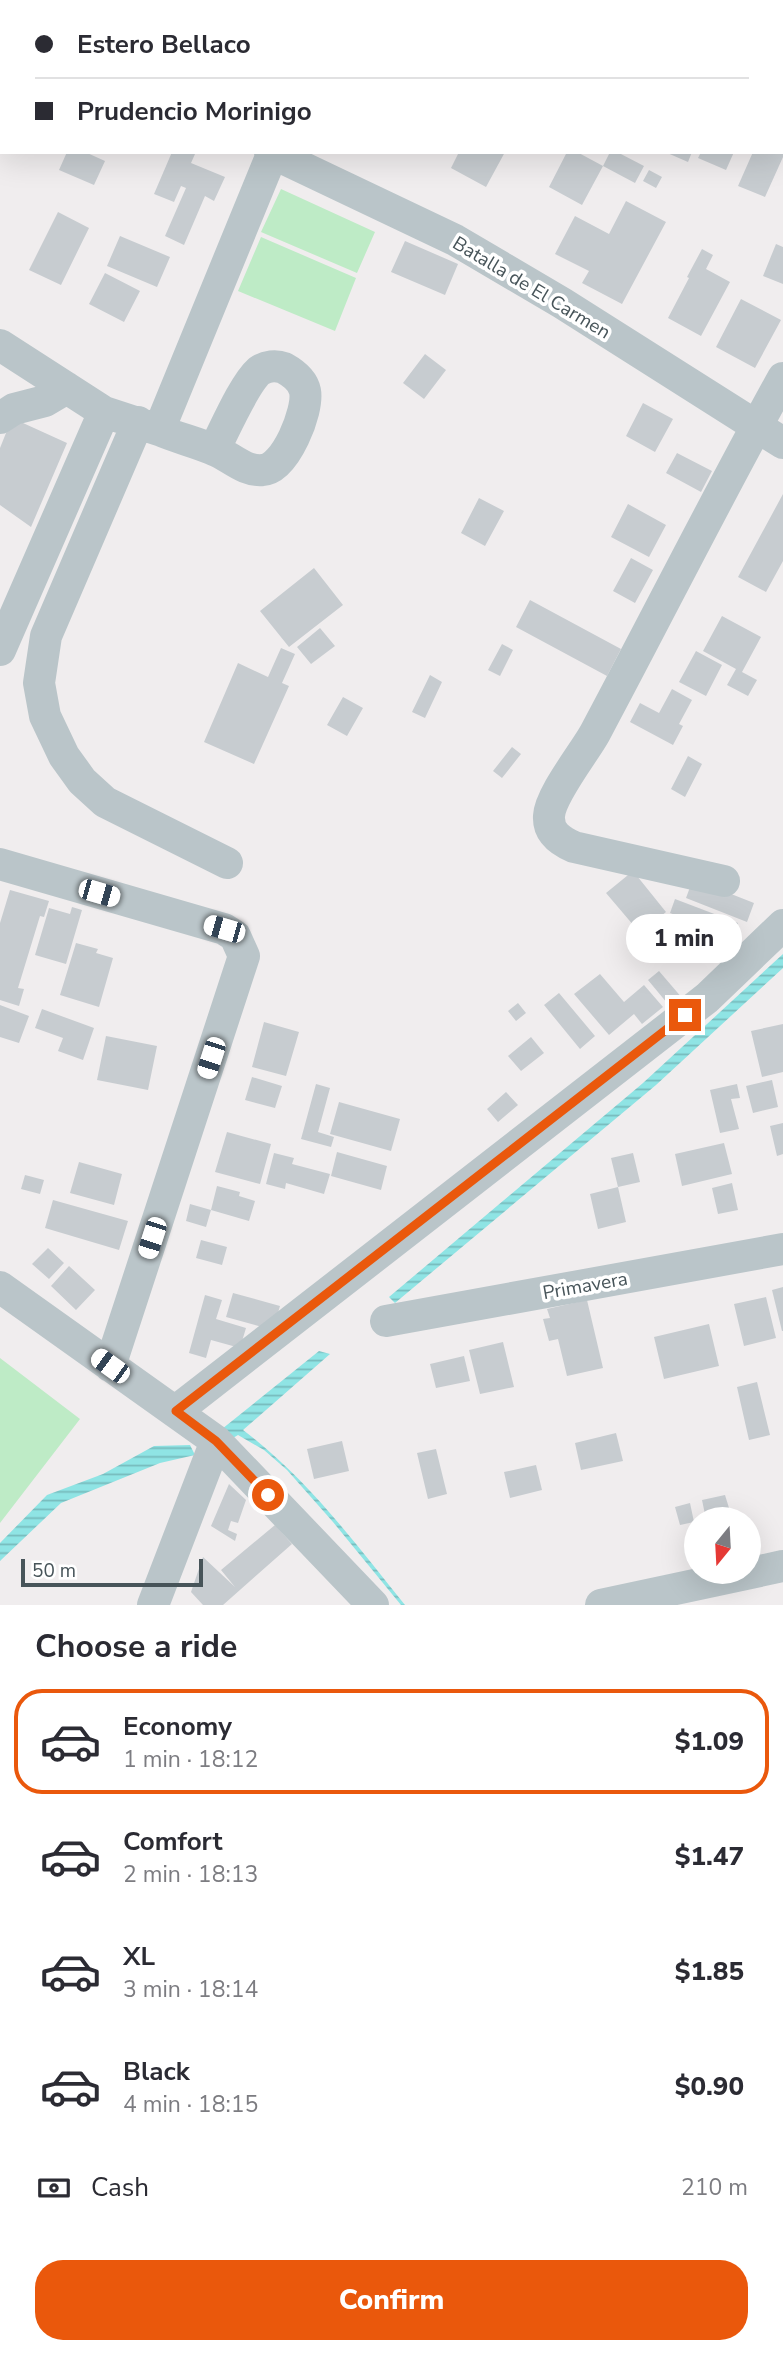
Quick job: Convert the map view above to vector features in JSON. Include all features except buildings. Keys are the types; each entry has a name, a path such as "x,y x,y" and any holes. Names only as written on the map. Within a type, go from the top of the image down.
{"street":[{"path":"227,863 105,802 82,781 64,756 45,716 39,683 46,636 131,443 148,426 272,154"},
{"name":"Batalla de El Carmen","path":"274,154 455,240 562,303 783,443"},
{"path":"0,345 104,412 214,450"},
{"path":"724,881 574,847 561,841 552,832 549,817 552,802 593,736 783,379"},
{"path":"0,418 14,409 45,401 67,388"},
{"path":"0,648 104,412"},
{"path":"0,864 224,929 235,936 244,956 110,1366"},
{"path":"176,1411 707,998 783,925"},
{"name":"Primavera","path":"386,1321 783,1249"},
{"path":"0,1287 216,1441 373,1605"},
{"path":"153,1605 216,1441"},
{"path":"601,1605 783,1566"}],"green space":[{"path":"281,189 375,232 357,273 261,232"},
{"path":"261,237 356,278 335,331 238,291"},
{"path":"0,1358 80,1419 0,1523"}],"water":[{"path":"783,954 783,968 656,1085 395,1303 389,1297 643,1083"},
{"path":"319,1351 330,1354 243,1430 288,1469 309,1490 405,1605 401,1605 287,1470 264,1450 238,1435 233,1438 222,1429"},
{"path":"190,1445 195,1455 160,1463 61,1503 0,1561 0,1543 47,1495 103,1474 154,1446"}],"route":[{"path":"268,1495 216,1441 176,1411 685,1015"}]}
